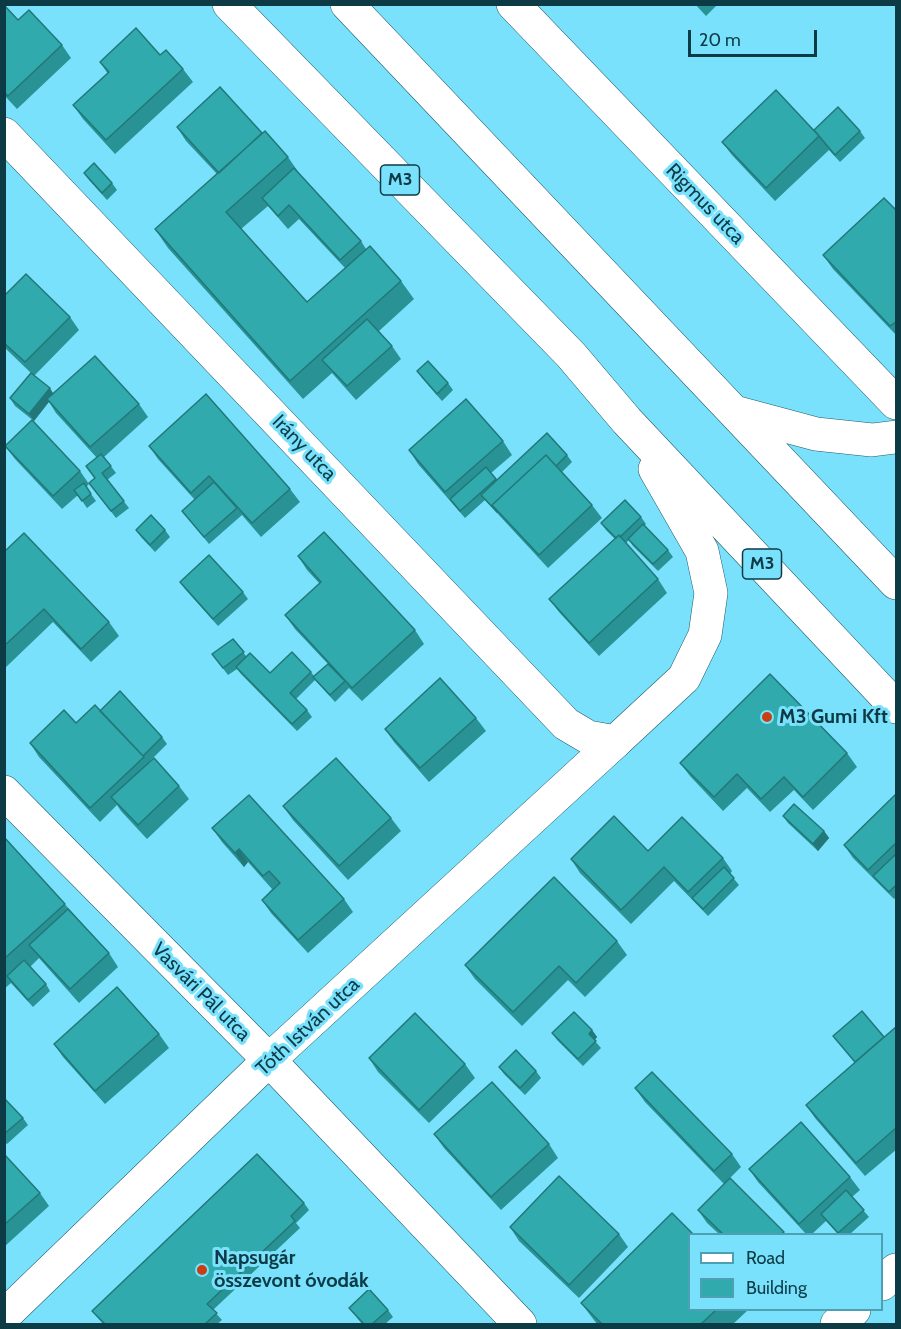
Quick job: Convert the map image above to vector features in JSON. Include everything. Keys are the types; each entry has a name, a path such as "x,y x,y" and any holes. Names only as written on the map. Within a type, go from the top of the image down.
{"street":[{"name":"M3","path":"229,4 563,347 627,421 897,707"},
{"path":"347,4 897,583"},
{"name":"Rigmus utca","path":"513,4 897,404"},
{"name":"Irány utca","path":"4,134 566,724 588,737 615,742"},
{"path":"733,411 816,434 872,440 897,437"},
{"name":"Tóth István utca","path":"4,1316 269,1060 684,678 705,635 711,593 702,551 627,421"},
{"name":"Vasvári Pál utca","path":"4,792 269,1060 520,1324"},
{"path":"883,1283 897,1270"},
{"path":"837,1324 853,1311"}],"building":[{"path":"4,5 18,20 29,10 62,45 8,96 4,92"},
{"path":"136,28 160,55 166,50 183,69 106,140 73,105 109,72 100,62"},
{"path":"220,87 262,133 219,173 177,127"},
{"path":"776,90 819,136 766,188 722,142"},
{"path":"838,107 860,131 835,155 814,130"},
{"path":"265,131 288,157 226,212 307,302 370,246 401,281 290,381 155,229"},
{"path":"94,163 112,183 102,193 84,173"},
{"path":"294,168 361,241 340,260 289,205 278,216 262,198"},
{"path":"884,198 897,211 897,321 890,326 823,255"},
{"path":"26,274 70,317 25,362 4,343 4,296"},
{"path":"367,319 392,346 347,386 322,360"},
{"path":"95,356 139,404 90,447 47,399"},
{"path":"428,361 448,383 437,394 417,371"},
{"path":"31,373 50,388 29,414 10,398"},
{"path":"206,394 290,489 252,523 209,476 191,493 149,446"},
{"path":"466,399 503,441 445,492 409,450"},
{"path":"32,420 80,471 53,496 5,446"},
{"path":"547,433 567,455 556,466 546,455 492,505 497,512 481,495"},
{"path":"101,454 111,466 102,473 124,501 111,511 89,483 95,478 86,466"},
{"path":"546,455 592,505 539,555 492,505"},
{"path":"486,467 496,479 460,511 450,499"},
{"path":"214,482 237,508 204,537 182,511"},
{"path":"84,483 91,494 82,501 74,490"},
{"path":"625,500 641,517 620,537 619,535 616,538 601,523"},
{"path":"151,515 165,530 150,545 136,530"},
{"path":"643,524 668,550 653,564 628,539"},
{"path":"324,532 415,630 352,688 285,615 321,582 298,556"},
{"path":"24,533 109,622 81,649 44,609 4,646 4,552"},
{"path":"619,535 658,579 589,643 549,599"},
{"path":"209,555 243,592 213,619 180,582"},
{"path":"233,639 244,652 223,668 212,654"},
{"path":"292,652 311,672 290,693 307,710 292,724 236,667 250,653 270,673"},
{"path":"328,664 345,681 330,695 313,677"},
{"path":"770,674 847,753 803,797 784,777 761,799 737,774 714,797 680,763"},
{"path":"440,678 476,718 420,768 385,729"},
{"path":"120,691 162,737 143,756 100,711"},
{"path":"95,705 144,757 90,808 30,743 64,710 76,723"},
{"path":"154,758 179,786 138,825 111,797"},
{"path":"336,758 391,818 339,866 283,806"},
{"path":"897,793 897,842 868,870 844,845"},
{"path":"249,795 344,899 298,940 262,900 280,883 269,871 263,876 239,849 235,853 212,828"},
{"path":"794,804 824,831 813,844 783,816"},
{"path":"614,816 648,851 682,817 723,858 688,892 664,867 621,910 571,859"},
{"path":"4,837 65,904 4,959"},
{"path":"897,853 897,884 889,892 873,876"},
{"path":"724,867 734,878 703,909 692,898"},
{"path":"554,877 617,941 576,983 559,966 513,1012 465,965"},
{"path":"68,909 109,953 70,989 29,945"},
{"path":"24,960 46,984 28,1000 7,976"},
{"path":"117,987 159,1034 95,1091 54,1044"},
{"path":"862,1011 884,1037 855,1062 833,1036"},
{"path":"574,1012 592,1030 589,1034 596,1041 578,1059 552,1033"},
{"path":"415,1013 465,1064 419,1110 369,1058"},
{"path":"897,1026 897,1127 856,1163 806,1105"},
{"path":"516,1050 536,1071 520,1088 499,1067"},
{"path":"652,1072 732,1154 714,1171 635,1088"},
{"path":"492,1082 549,1144 491,1197 434,1134"},
{"path":"4,1098 23,1118 4,1134"},
{"path":"801,1122 850,1177 799,1224 749,1169"},
{"path":"4,1154 40,1193 4,1225"},
{"name":"Napsugár összevont óvodák","path":"257,1154 304,1203 291,1216 295,1221 207,1304 217,1313 205,1324 105,1324 92,1311"},
{"path":"559,1176 619,1234 569,1285 510,1227"},
{"path":"730,1178 784,1232 722,1233 698,1210"},
{"path":"846,1190 864,1210 838,1233 821,1214"},
{"path":"672,1213 692,1233 688,1233 688,1311 715,1311 701,1324 602,1324 581,1303"},
{"path":"369,1289 388,1310 372,1324 364,1324 349,1308"}],"place":[{"name":"M3 Gumi Kft","path":"767,717"},
{"name":"Napsugár összevont óvodák","path":"202,1270"}]}
